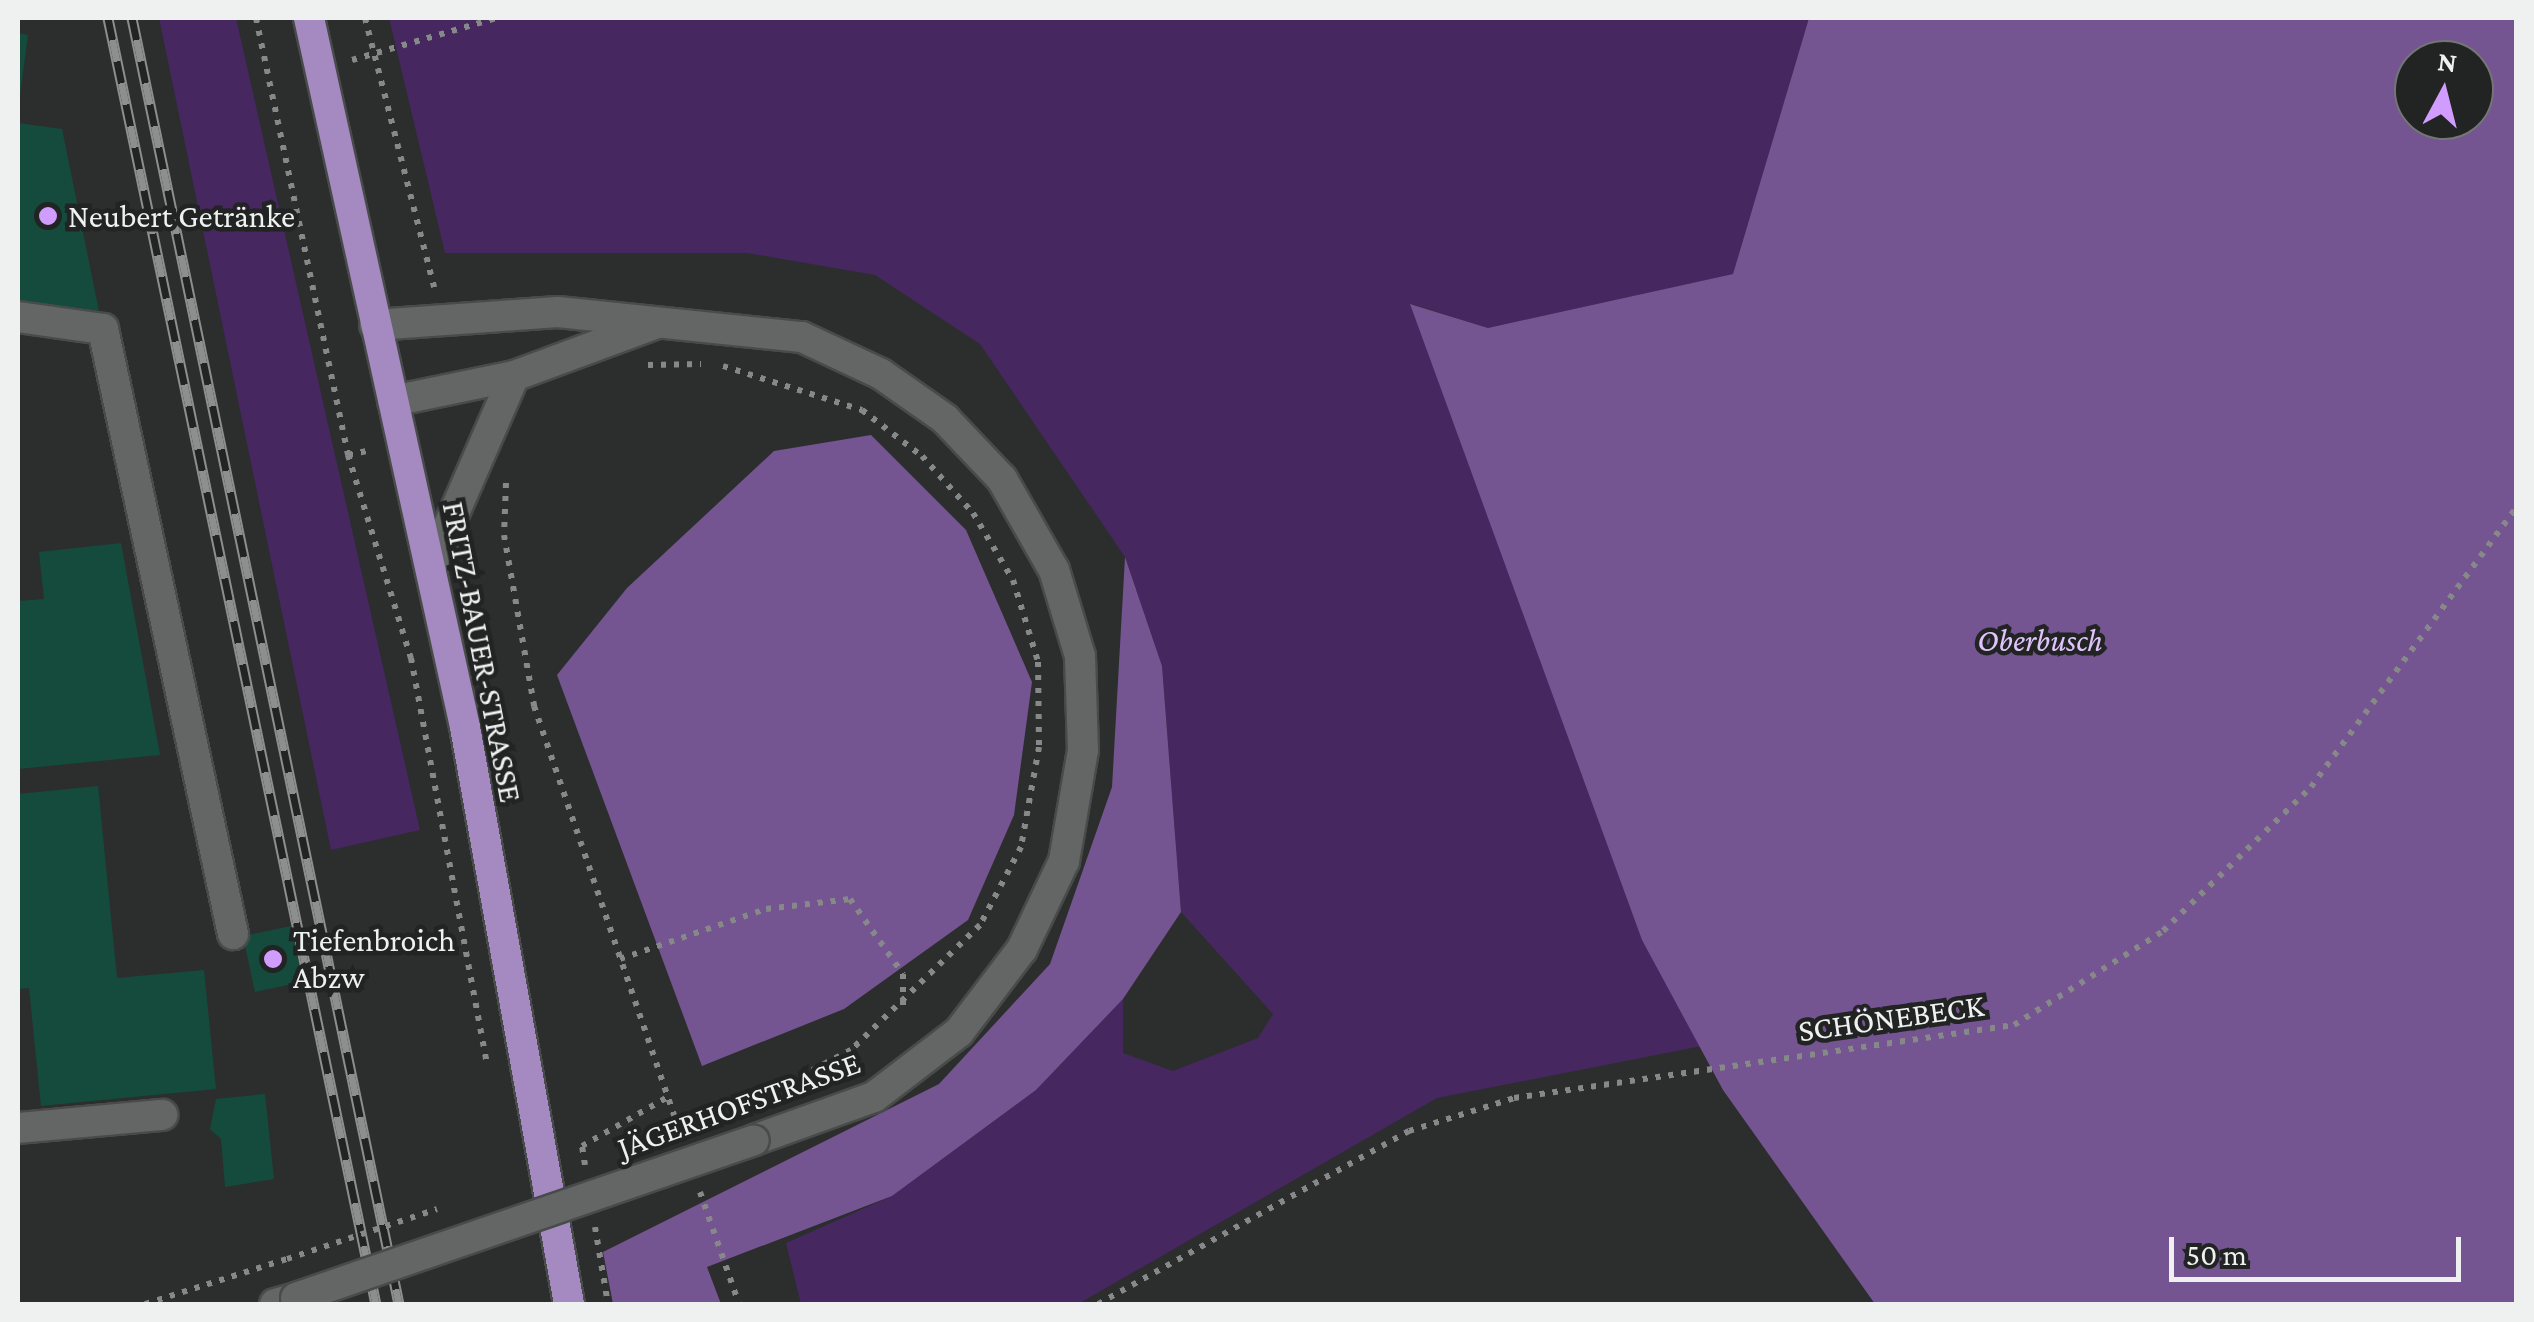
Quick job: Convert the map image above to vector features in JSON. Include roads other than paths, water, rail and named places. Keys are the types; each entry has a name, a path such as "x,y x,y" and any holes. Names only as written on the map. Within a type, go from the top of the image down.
{"main road":[{"name":"FRITZ-BAUER-STRASSE","path":"309,18 316,64 432,566 569,1304"}],"street":[{"name":"JÄGERHOFSTRASSE","path":"286,1301 874,1097 959,1032 1022,949 1064,861 1083,750 1080,656 1054,570 1011,494 944,419 881,374 802,337 666,320 448,317 376,325"},
{"path":"18,318 103,329 233,934"},
{"name":"JÄGERHOFSTRASSE","path":"393,401 514,376 666,320"},
{"path":"432,566 514,376"},
{"path":"18,1128 162,1115"}],"railway":[{"path":"108,18 376,1304"},
{"path":"132,18 399,1304"}],"place":[{"name":"Neubert Getränke","path":"48,216"},
{"name":"Tiefenbroich Abzw","path":"273,959"}],"park label":[{"name":"Oberbusch","path":"2040,640"}]}
